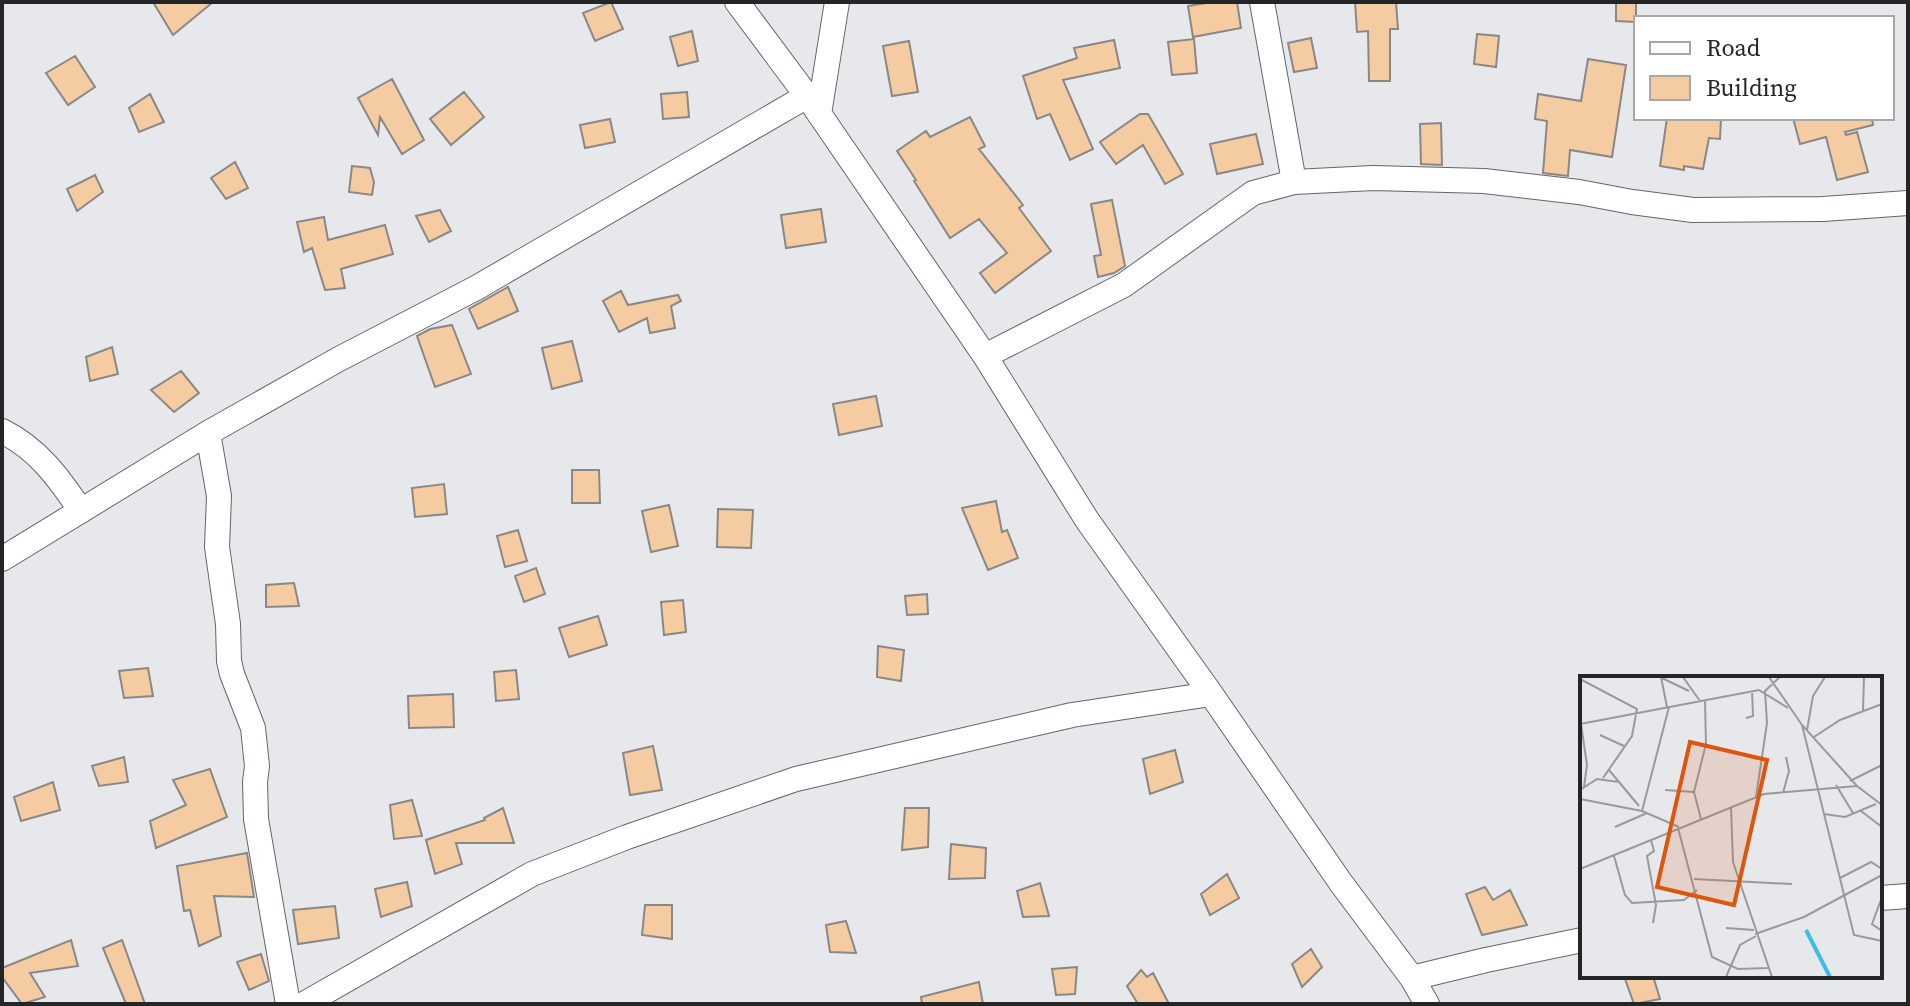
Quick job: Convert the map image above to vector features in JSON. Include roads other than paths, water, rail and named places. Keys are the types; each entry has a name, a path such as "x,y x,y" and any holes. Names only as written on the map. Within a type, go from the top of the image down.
{"street":[{"path":"737,2 813,105 985,356 1087,520 1341,883 1412,978 1427,1004"},
{"path":"2,559 208,433 339,359 476,288 605,211 813,105 837,2"},
{"path":"1262,2 1294,182"},
{"path":"985,356 1124,285 1253,193 1294,182 1373,178 1484,181 1693,210 1823,209 1908,203"},
{"path":"2,431 19,439 38,454 60,479 81,511"},
{"path":"208,433 219,496 217,547 228,624 229,661 253,728 257,766 256,819 288,1004"},
{"path":"304,1004 532,874 753,793 796,779 1072,715 1211,694"},
{"path":"1882,898 1908,896"},
{"path":"1412,978 1580,940"}]}
